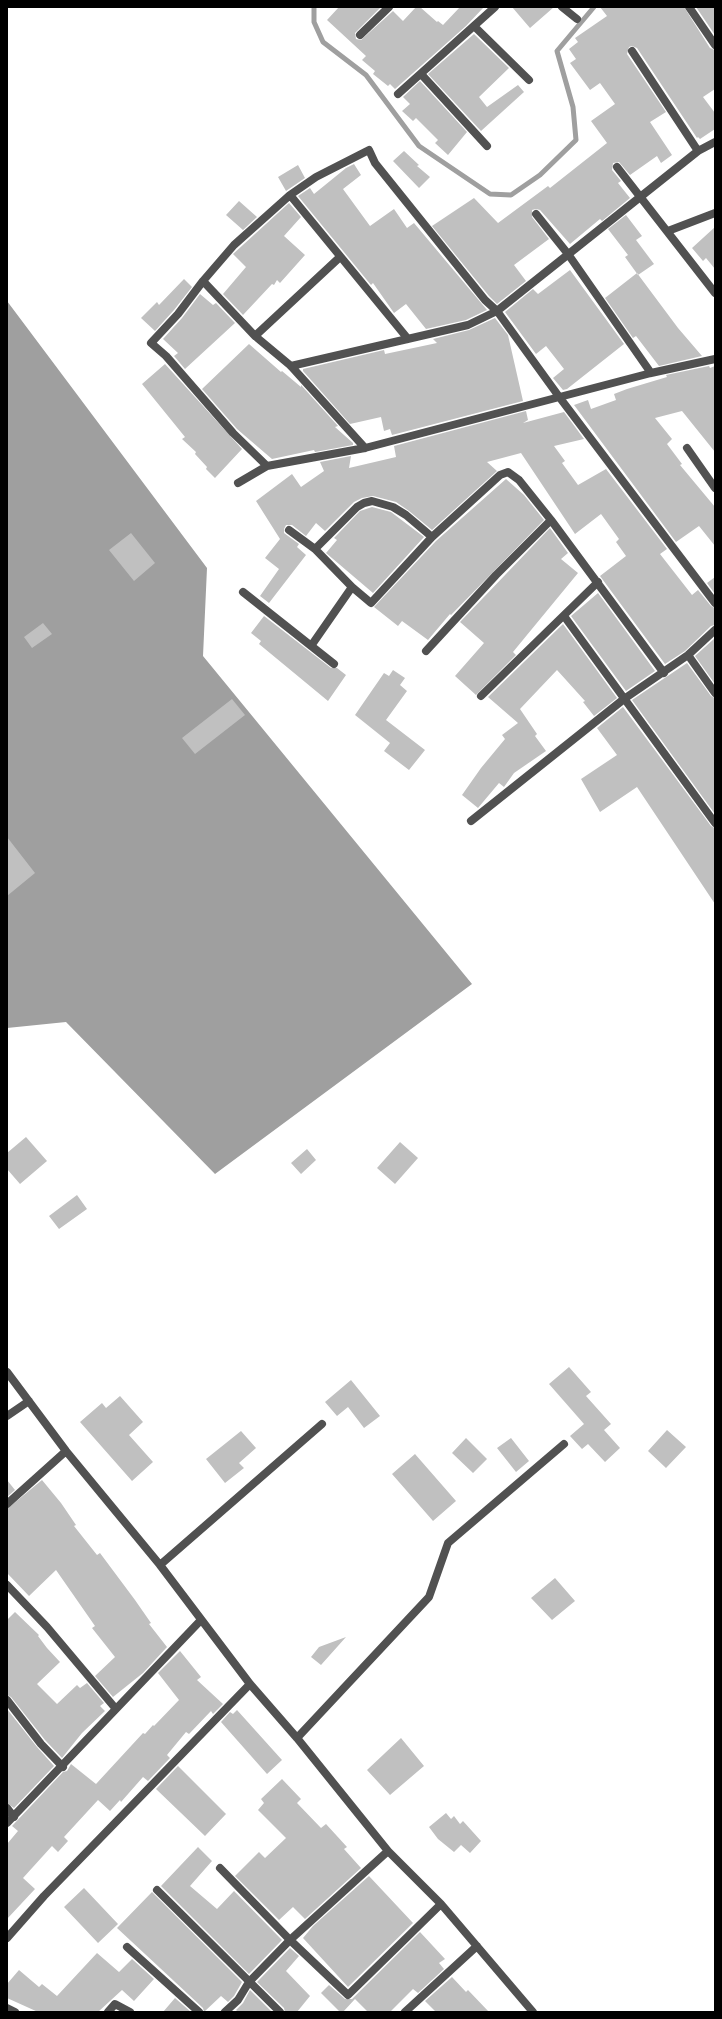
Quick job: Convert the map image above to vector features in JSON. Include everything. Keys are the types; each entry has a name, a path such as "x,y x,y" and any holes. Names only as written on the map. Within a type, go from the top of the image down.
{"street":[{"path":"360,35 389,7"},
{"path":"398,94 496,7"},
{"path":"562,7 577,19"},
{"path":"689,7 715,45"},
{"path":"475,27 529,80"},
{"path":"632,51 698,151"},
{"path":"421,74 487,146"},
{"path":"291,366 468,324 497,311 698,151 715,142"},
{"path":"267,466 233,433 166,356 150,343 178,314 203,281 234,245 290,195 316,177 369,150 375,163 485,300 497,311 560,398 715,603"},
{"path":"617,167 715,293"},
{"path":"290,195 408,339"},
{"path":"668,231 715,213"},
{"path":"536,214 568,254 651,373"},
{"path":"255,336 340,257"},
{"path":"203,281 255,336 291,366 365,448"},
{"path":"238,483 267,466 365,448 651,373 715,359"},
{"path":"687,448 715,488"},
{"path":"290,530 315,549 370,603 432,537 505,473 512,474 519,480 551,520 664,673"},
{"path":"315,549 357,507 372,501 394,507 432,537"},
{"path":"426,651 496,575 551,520"},
{"path":"481,696 598,582"},
{"path":"311,646 352,587"},
{"path":"243,592 334,664"},
{"path":"564,616 715,823"},
{"path":"471,821 624,699 664,673 688,655 715,630"},
{"path":"688,655 715,693"},
{"path":"7,1372 66,1451 160,1566 250,1684 297,1738 388,1851 441,1904 534,2012"},
{"path":"7,1416 29,1401"},
{"path":"160,1566 322,1424"},
{"path":"297,1738 429,1597 448,1543 564,1444"},
{"path":"7,1504 66,1451"},
{"path":"7,1585 47,1627 116,1709"},
{"path":"7,1823 201,1620"},
{"path":"7,1938 44,1896 250,1684"},
{"path":"7,1700 41,1744 63,1766"},
{"path":"7,1808 14,1817"},
{"path":"226,2012 238,2000 249,1982 290,1940 388,1851"},
{"path":"220,1868 290,1940 348,1994 441,1904"},
{"path":"157,1890 280,2012"},
{"path":"405,2012 477,1946"},
{"path":"127,1947 199,2012"},
{"path":"108,2012 115,2004 130,2012"},
{"path":"7,2008 15,2012"}],"shaded area":[{"path":"7,301 207,568 203,656 472,984 215,1174 66,1022 7,1028"}],"building":[{"path":"339,7 381,7 355,33 356,39 361,40 393,11 403,21 416,7 420,7 437,22 438,21 443,25 460,7 484,7 466,26 395,89 390,84 388,86 373,74 375,71 362,60 366,56 327,20"},
{"path":"512,7 554,7 530,28"},
{"path":"600,7 684,7 710,48 715,50 715,89 703,97 715,113 715,129 700,139 698,137 697,138 637,48 632,46 629,47 627,54 666,112 650,122 672,155 661,163 657,156 630,175 619,162 613,163 612,170 621,181 618,183 630,198 602,221 600,219 570,244 540,210 532,210 532,217 549,239 514,265 526,281 497,304 432,226 474,198 498,223 548,186 550,188 607,143 591,121 615,104 600,83 590,90 570,63 576,59 569,49 578,42 575,38 607,16"},
{"path":"696,7 715,7 715,35"},
{"path":"474,34 509,68 479,97 487,107 518,85 524,92 481,131 428,74"},
{"path":"420,81 467,132 448,155 435,143 438,140 416,118 413,121 402,111 410,104 403,97"},
{"path":"404,151 419,165 417,166 430,177 419,188 393,161"},
{"path":"354,164 361,175 343,189 370,226 394,209 407,228 414,223 487,310 466,320 426,329 406,304 394,313 373,283 371,285 298,196 310,188 314,194 346,168"},
{"path":"298,165 305,178 286,191 278,177"},
{"path":"239,201 257,217 243,230 226,215"},
{"path":"289,203 301,217 284,236 305,255 280,283 277,280 274,285 272,284 243,315 223,294 246,267 233,254"},
{"path":"626,215 642,236 636,240 654,264 638,275 625,257 628,255 608,229"},
{"path":"715,227 715,269 706,258 703,261 692,248"},
{"path":"570,270 624,344 567,389 563,390 553,378 564,369 546,346 536,354 505,312 533,289 538,294"},
{"path":"637,273 678,328 702,356 659,366 636,336 633,338 605,298"},
{"path":"184,279 192,287 155,331 141,318 157,302 159,305"},
{"path":"200,294 213,305 216,303 235,323 185,369 174,356 178,353 163,339 182,318"},
{"path":"495,318 508,335 523,401 392,435 390,429 384,431 381,417 350,424 303,371 303,369 384,350 385,354 437,343 433,339 469,330"},
{"path":"249,344 281,372 282,371 301,387 301,385 338,426 335,427 353,443 353,445 315,452 314,450 272,459 237,429 202,389"},
{"path":"165,364 242,449 215,478 195,454 196,452 182,439 185,437 142,384"},
{"path":"709,366 710,368 715,366 715,452 682,411 655,418 672,439 667,444 682,464 680,465 715,507 715,546 699,526 676,542 574,405 588,400 591,409 616,400 614,394 627,389 667,377 666,375"},
{"path":"526,411 528,420 523,423 564,412 584,439 554,446 565,461 562,463 578,485 606,469 667,549 660,554 692,595 698,590 711,606 715,608 715,625 711,626 685,651 665,664 600,576 626,556 616,542 619,539 601,514 575,534 521,453 487,462 497,471 432,530 396,502 373,496 362,498 354,502 325,531 316,523 306,536 292,525 286,525 284,533 299,544 297,547 306,555 269,603 260,596 279,569 265,558 280,539 256,501 292,474 301,487 324,471 320,462 351,456 349,468 396,457 394,446"},
{"path":"506,479 524,495 544,520 451,615 450,614 428,640 402,621 398,626 374,607 436,541"},
{"path":"372,507 391,512 424,537 373,593 326,553 337,540 334,538 360,511"},
{"path":"550,528 568,553 561,559 578,573 513,652 516,655 476,695 455,676 484,643 460,622"},
{"path":"131,533 155,563 134,581 109,550"},
{"path":"715,577 715,594 707,583"},
{"path":"598,593 655,671 626,691 571,616"},
{"path":"264,616 331,668 337,668 346,675 328,701 259,644 261,641 251,633"},
{"path":"43,623 52,634 32,648 24,637"},
{"path":"563,624 617,698 594,716 583,702 585,701 557,670 520,709 537,734 535,736 546,751 514,773 504,787 499,783 478,808 462,795 481,768 505,739 502,735 518,723 488,697"},
{"path":"715,638 715,684 695,656"},
{"path":"687,663 711,696 715,698 715,814 632,700"},
{"path":"393,670 405,678 400,685 407,691 386,720 425,750 409,770 384,751 390,743 355,715 384,673 389,676"},
{"path":"232,699 245,715 195,754 182,738"},
{"path":"623,707 711,826 715,828 715,904 637,787 600,812 581,779 617,755 597,728"},
{"path":"7,837 35,873 7,896"},
{"path":"26,1137 47,1161 20,1184 7,1169 7,1153"},
{"path":"400,1142 418,1158 395,1184 377,1168"},
{"path":"307,1149 316,1160 301,1174 291,1163"},
{"path":"77,1195 87,1209 59,1229 49,1216"},
{"path":"569,1367 591,1392 586,1396 611,1424 604,1430 620,1448 605,1462 588,1444 582,1449 570,1436 584,1424 549,1384"},
{"path":"351,1380 380,1416 364,1428 348,1407 337,1416 325,1402"},
{"path":"120,1396 143,1422 129,1435 153,1462 132,1481 80,1422 102,1403 106,1408"},
{"path":"667,1430 686,1447 666,1468 648,1451"},
{"path":"241,1431 256,1448 239,1463 244,1468 225,1483 206,1459"},
{"path":"466,1438 487,1459 473,1473 452,1453"},
{"path":"511,1438 529,1461 516,1472 497,1448"},
{"path":"415,1454 456,1501 433,1521 392,1474"},
{"path":"7,1480 15,1490 7,1497"},
{"path":"42,1480 61,1503 76,1525 74,1526 97,1555 100,1553 151,1623 149,1624 167,1647 143,1673 113,1697 95,1676 115,1657 92,1628 95,1626 56,1570 29,1596 7,1573 7,1509"},
{"path":"555,1578 575,1601 552,1620 531,1598"},
{"path":"15,1612 39,1635 38,1636 47,1648 60,1662 37,1684 57,1704 77,1685 80,1688 87,1683 104,1703 100,1706 105,1711 82,1733 62,1758 45,1740 11,1697 7,1695 7,1620"},
{"path":"346,1637 321,1665 311,1657 319,1647"},
{"path":"180,1651 201,1677 197,1680 223,1704 213,1714 211,1711 189,1734 186,1732 167,1755 170,1758 148,1781 143,1777 121,1802 120,1800 110,1811 98,1800 64,1837 68,1841 58,1852 52,1846 23,1878 35,1889 7,1919 7,1844 18,1831 12,1826 63,1772 67,1771 71,1764 96,1784 143,1733 145,1734 153,1725 154,1726 179,1700 158,1673"},
{"path":"7,1709 54,1766 14,1808 7,1803"},
{"path":"237,1710 282,1760 267,1774 221,1722 230,1712 233,1714"},
{"path":"401,1738 424,1766 390,1795 367,1770"},
{"path":"178,1766 226,1814 205,1836 156,1789"},
{"path":"282,1779 301,1799 297,1803 321,1828 326,1824 347,1847 344,1849 361,1868 305,1919 293,1907 279,1920 235,1876 259,1852 265,1858 286,1838 258,1810 264,1803 261,1799"},
{"path":"446,1813 451,1819 454,1816 460,1824 463,1821 481,1841 470,1853 461,1845 454,1852 438,1839 429,1827"},
{"path":"198,1847 212,1861 190,1886 217,1909 234,1891 282,1940 249,1974 161,1886"},
{"path":"369,1876 413,1923 348,1987 303,1938 313,1926"},
{"path":"84,1888 118,1924 98,1943 64,1907"},
{"path":"152,1892 242,1982 234,1996 228,2002 221,1996 204,2012 203,2008 117,1928"},
{"path":"420,1932 445,1959 439,1963 444,1969 418,1993 413,1989 390,2012 368,2012 355,1999 343,2012 340,2012 321,1993 329,1985 345,1999 352,1999"},
{"path":"290,1948 299,1956 286,1971 310,1996 297,2012 285,2012 284,2008 257,1982"},
{"path":"97,1953 119,1972 132,1959 154,1979 134,2001 122,1990 98,2012 38,2012 7,1998 7,1984 19,1970 39,1987 42,1984 57,1996"},
{"path":"452,1977 466,1992 468,1990 489,2012 436,2012 425,2001"},
{"path":"250,1990 272,2012 238,2012 236,2010 243,2003"},
{"path":"175,1998 191,2012 163,2012"}],"waterway":[{"path":"314,7 314,22 323,42 366,75 419,146 490,194 511,195 540,175 576,140 573,107 557,51 594,7"}]}
